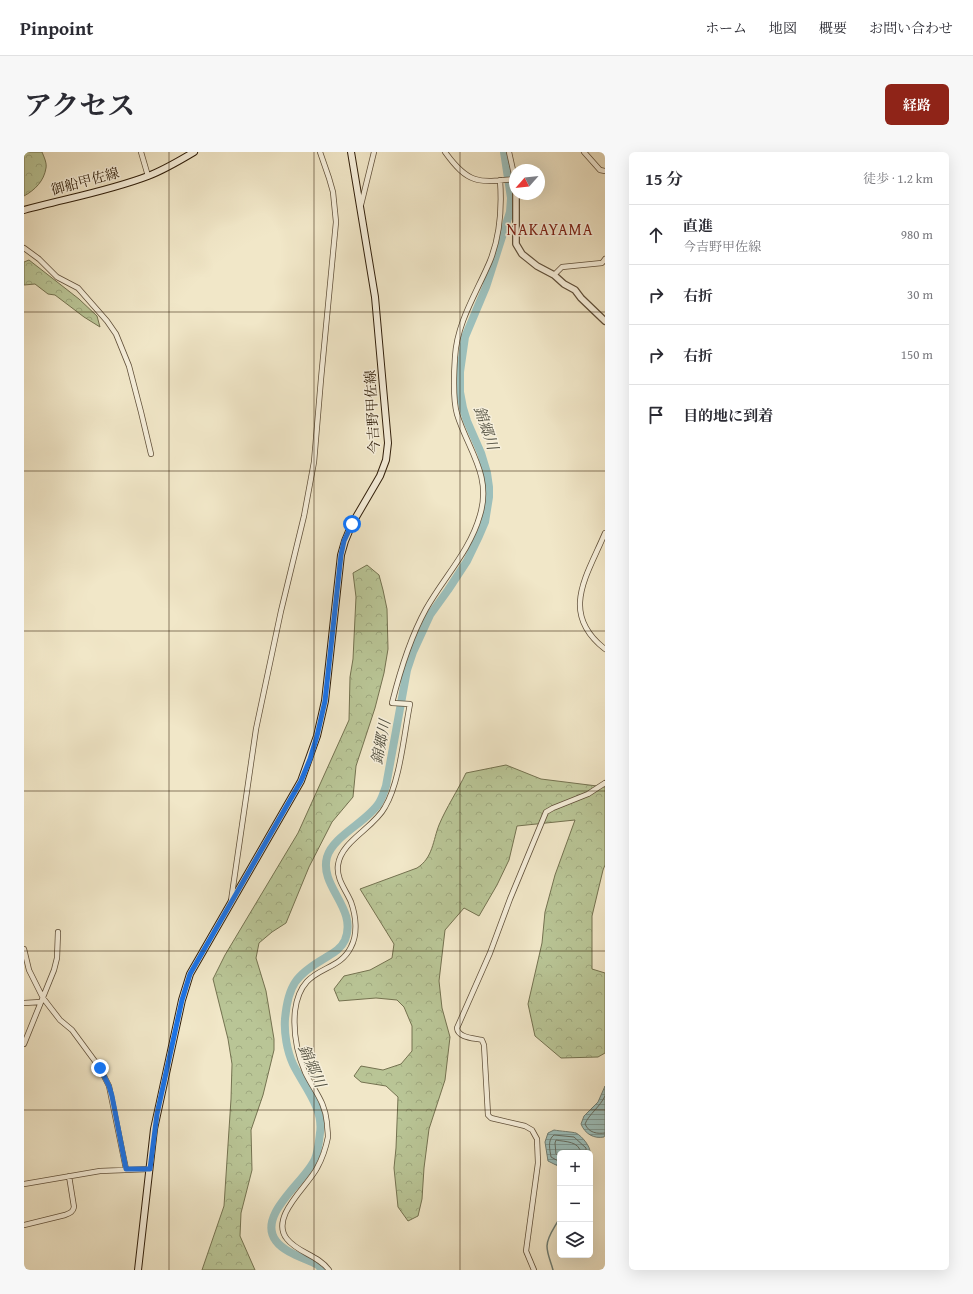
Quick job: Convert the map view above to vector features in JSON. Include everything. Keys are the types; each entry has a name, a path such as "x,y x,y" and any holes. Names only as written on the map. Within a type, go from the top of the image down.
{"main road":[{"name":"御船甲佐線","path":"24,210 148,176 170,166 194,152"},
{"name":"今吉野甲佐線","path":"138,1270 157,1114 182,1000 190,974 301,781 310,759 325,701 341,555 344,541 380,476 386,460 388,443 375,297 351,152"}],"street":[{"path":"141,152 148,176"},
{"path":"231,903 256,728 281,612 304,516 314,462 336,222 333,192 320,152"},
{"path":"360,207 374,152"},
{"path":"445,152 458,168 469,178 478,181 494,182 509,180"},
{"path":"509,152 512,164"},
{"path":"584,152 600,170 605,171"},
{"path":"329,1270 323,1263 287,1239 282,1232 282,1224 285,1214 293,1200 318,1167 328,1136 322,1102 306,1073 298,1052 294,1033 295,1011 299,995 305,983 311,977 347,955 352,945 355,932 355,919 351,902 338,875 338,865 347,846 374,821 389,801 397,776 410,704 392,703 398,679 421,619 442,583 461,557 473,535 481,514 483,501 483,480 457,414 454,383 455,356 458,333 463,318 494,250 502,201 500,180"},
{"path":"516,200 516,244 522,254 554,275 564,284 575,290 581,298 605,321"},
{"path":"24,248 39,259 57,277 78,288 107,321 116,334 129,366 151,454"},
{"path":"554,275 562,267 602,262 605,259"},
{"path":"605,533 582,586 579,598 579,611 588,632 594,641 605,649"},
{"path":"534,1270 526,1250 538,1163 537,1139 532,1130 525,1126 492,1118 488,1115 484,1045 482,1040 460,1035 457,1028 490,952 546,812 588,794 605,783"},
{"path":"24,1044 54,970 57,958 58,932"},
{"path":"24,949 29,970 42,1000 60,1020 72,1030 100,1068 109,1086 126,1169"},
{"path":"24,1002 42,1000"},
{"path":"24,1184 100,1171 150,1169"},
{"path":"24,1225 65,1215 74,1210 69,1176"}],"green space":[{"path":"24,152 42,152 46,166 45,173 38,185 24,196"},
{"path":"29,260 79,299 97,316 100,327 55,295 48,294 35,284 24,285 24,262"},
{"path":"367,565 379,575 383,590 387,609 388,649 384,673 375,708 356,766 353,797 332,822 309,867 286,923 259,943 256,958 266,991 274,1039 274,1050 263,1095 251,1130 252,1170 241,1213 240,1236 255,1270 202,1270 224,1206 231,1099 232,1064 228,1039 213,979 225,955 298,833 349,720 350,677 353,659 356,597 353,573"},
{"path":"506,765 541,779 605,787 605,865 592,916 592,969 605,973 605,1053 598,1057 561,1058 535,1036 528,1004 542,943 545,912 555,875 575,820 517,826 509,860 497,885 479,916 464,908 445,930 439,981 442,1008 450,1037 445,1080 429,1129 422,1199 418,1216 408,1221 398,1207 394,1168 398,1097 386,1086 361,1082 354,1076 361,1066 383,1070 401,1064 412,1051 412,1026 404,1007 397,1000 376,998 339,1001 334,989 344,976 370,970 392,958 394,944 360,889 417,868 422,864 432,848 439,825 466,773"}],"water":[{"path":"605,1086 605,1135 604,1137 597,1137 587,1133 581,1124 584,1116 598,1102"},
{"path":"554,1130 576,1133 588,1145 590,1150 557,1150 557,1166 548,1161 545,1142 548,1133"}],"waterway":[{"name":"錦郷川","path":"322,1270 318,1265 285,1249 276,1241 272,1231 272,1220 277,1209 310,1168 315,1159 318,1150 320,1133 319,1115 316,1106 293,1064 286,1042 286,1007 291,989 300,976 336,950 345,940 348,928 347,918 328,878 326,868 327,857 330,849 336,842 374,810 381,799 386,786 407,670 413,652 430,615 467,561 485,522 489,497 487,473 481,453 463,408 460,392 460,372 465,337 486,287 510,212 511,198 504,152"},
{"path":"553,1270 547,1242 557,1222"}],"district":[{"name":"NAKAYAMA","path":"550,229"}],"route":[{"path":"100,1068 112,1096 126,1169 150,1169 157,1114 182,1000 190,974 301,781 310,759 325,701 341,555 344,541 352,524"}]}
